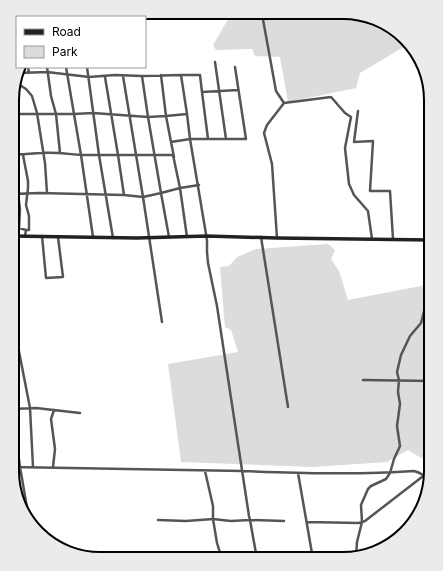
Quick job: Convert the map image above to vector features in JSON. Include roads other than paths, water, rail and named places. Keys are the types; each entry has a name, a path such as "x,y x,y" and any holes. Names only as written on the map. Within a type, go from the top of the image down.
{"street":[{"path":"263,19 276,91 284,103"},
{"path":"215,62 226,139"},
{"path":"171,142 190,139 246,138 235,67"},
{"path":"28,68 29,73"},
{"path":"47,68 56,114 60,153"},
{"path":"66,68 94,237"},
{"path":"87,68 113,238"},
{"path":"23,73 47,72 88,77 200,75 208,139"},
{"path":"181,75 190,139 207,236 208,263 217,306 256,552"},
{"path":"123,76 162,322"},
{"path":"142,76 169,237"},
{"path":"161,76 166,116 180,188 187,237"},
{"path":"105,77 124,195"},
{"path":"21,86 32,96 37,113 47,193"},
{"path":"202,92 238,90"},
{"path":"277,238 272,164 264,133 267,125 284,103 331,97 345,114 351,117 345,148 349,184 354,196 368,211 372,239"},
{"path":"358,111 354,142 373,141 370,192 390,191 393,239"},
{"path":"19,114 93,114 148,117 187,114"},
{"path":"19,155 28,153 60,153 81,155 173,155 180,188"},
{"path":"23,155 28,180 26,205 29,216 29,230 26,230 25,236"},
{"path":"19,194 106,194 143,197 180,188 199,186"},
{"path":"19,201 19,228 26,230"},
{"path":"19,236 149,238 207,236 424,240"},
{"path":"42,236 46,278 63,278 58,236"},
{"path":"261,237 288,407"},
{"path":"356,551 362,522 361,505 368,489 386,479 390,473 400,446 397,426 400,404 398,392 399,380 397,372 401,355 410,336 421,323 424,312"},
{"path":"19,351 30,408 33,467"},
{"path":"363,380 424,381"},
{"path":"19,409 30,408 80,413"},
{"path":"53,467 55,449 52,419 54,410"},
{"path":"19,460 26,504"},
{"path":"20,467 298,473 414,472 424,476"},
{"path":"205,471 213,506 213,518 220,552"},
{"path":"298,473 312,552"},
{"path":"307,522 351,523 365,521 424,476"},
{"path":"158,520 213,518 233,521 284,520"}]}
